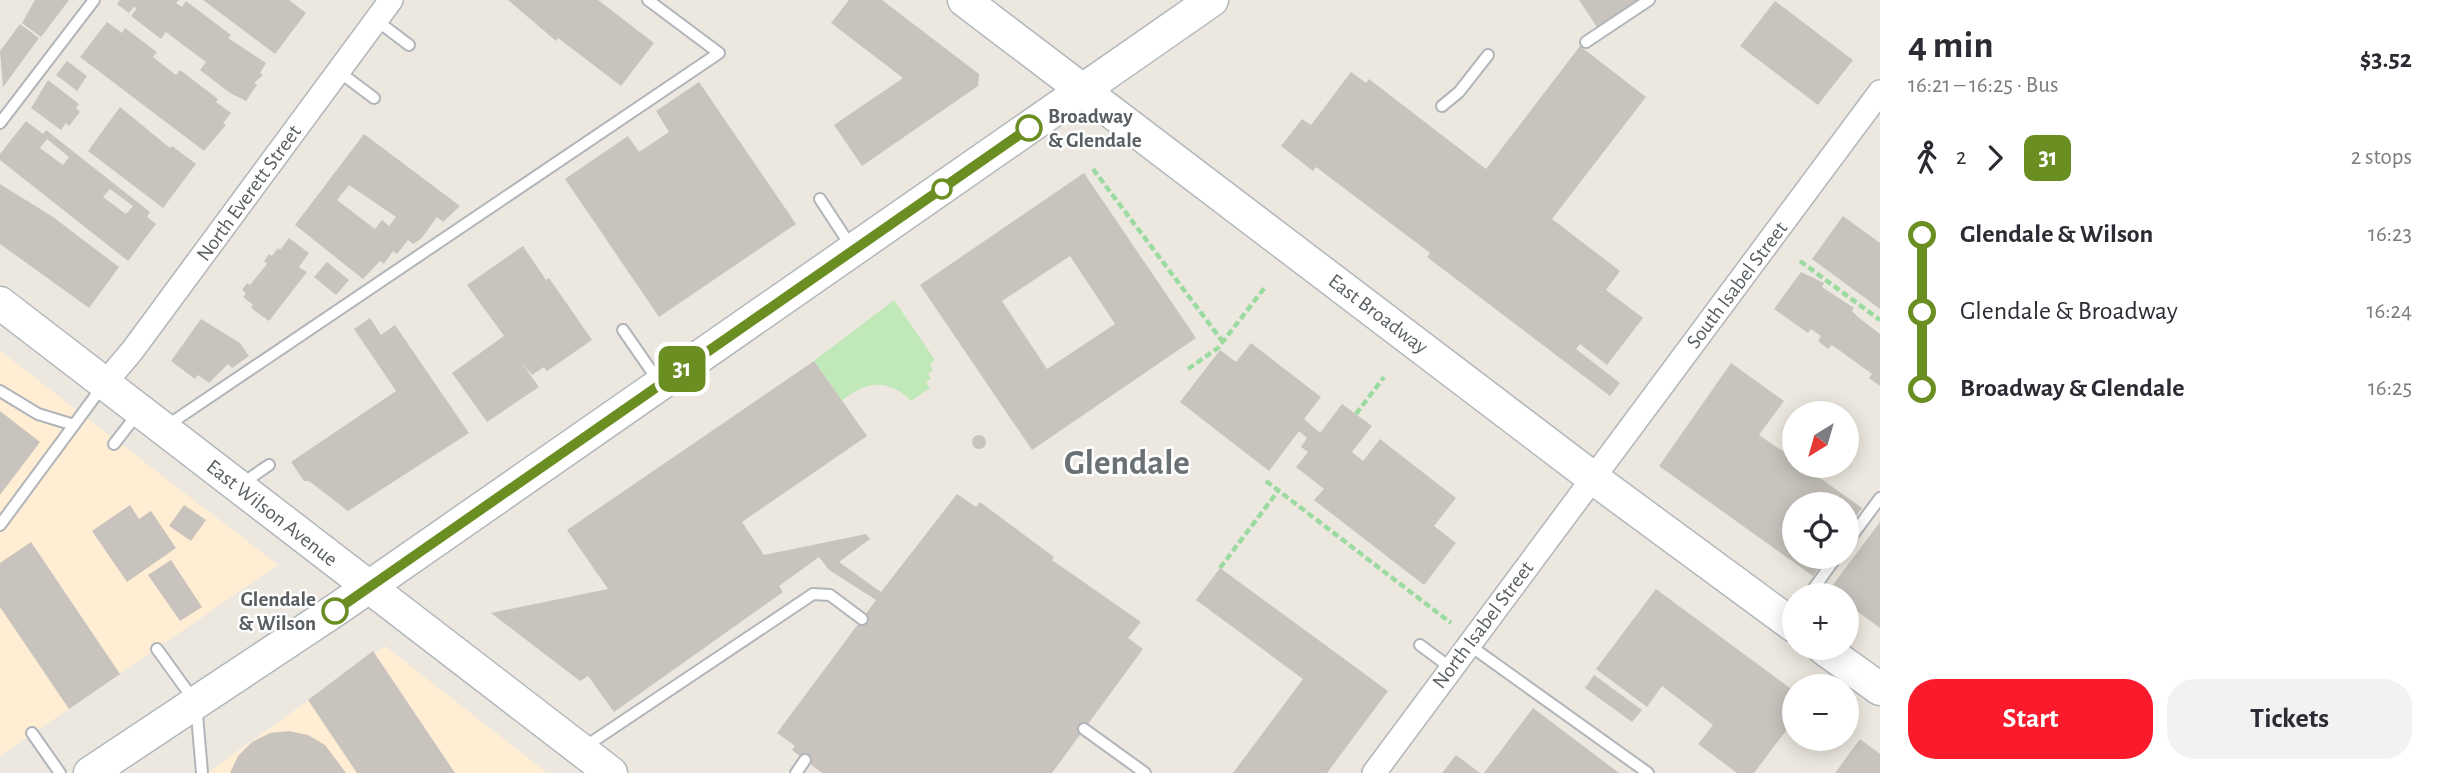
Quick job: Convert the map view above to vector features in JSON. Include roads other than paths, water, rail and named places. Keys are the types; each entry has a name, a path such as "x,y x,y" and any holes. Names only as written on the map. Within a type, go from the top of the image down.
{"main road":[{"name":"East Broadway","path":"964,0 1593,478 1782,614"},
{"path":"99,771 854,251 1212,0"},
{"name":"East Wilson Avenue","path":"0,303 611,773"},
{"path":"1840,660 1880,689"}],"street":[{"name":"North Everett Street","path":"104,384 391,0"},
{"name":"South Isabel Street","path":"1593,478 1880,92"},
{"name":"North Isabel Street","path":"1374,773 1593,478"}],"lane":[{"path":"0,124 94,0"},
{"path":"114,444 719,53 648,0"},
{"path":"1586,42 1649,0"},
{"path":"376,20 409,46"},
{"path":"1442,106 1459,92 1488,55"},
{"path":"338,71 374,97"},
{"path":"820,199 854,251"},
{"path":"623,330 660,385"},
{"path":"0,525 104,384"},
{"path":"0,391 38,414 74,425"},
{"path":"238,487 269,464"},
{"path":"1859,526 1880,498"},
{"path":"581,750 813,594 830,595 862,619"},
{"path":"1420,645 1451,668"},
{"path":"1469,645 1648,773"},
{"path":"157,649 196,703 202,773"},
{"path":"1084,729 1145,773"},
{"path":"32,733 60,773"},
{"path":"796,773 805,760"}],"place":[{"name":"Broadway & Glendale","path":"1029,128"},
{"name":"Glendale & Wilson","path":"335,611"}],"district":[{"name":"Glendale","path":"1127,463"}]}
